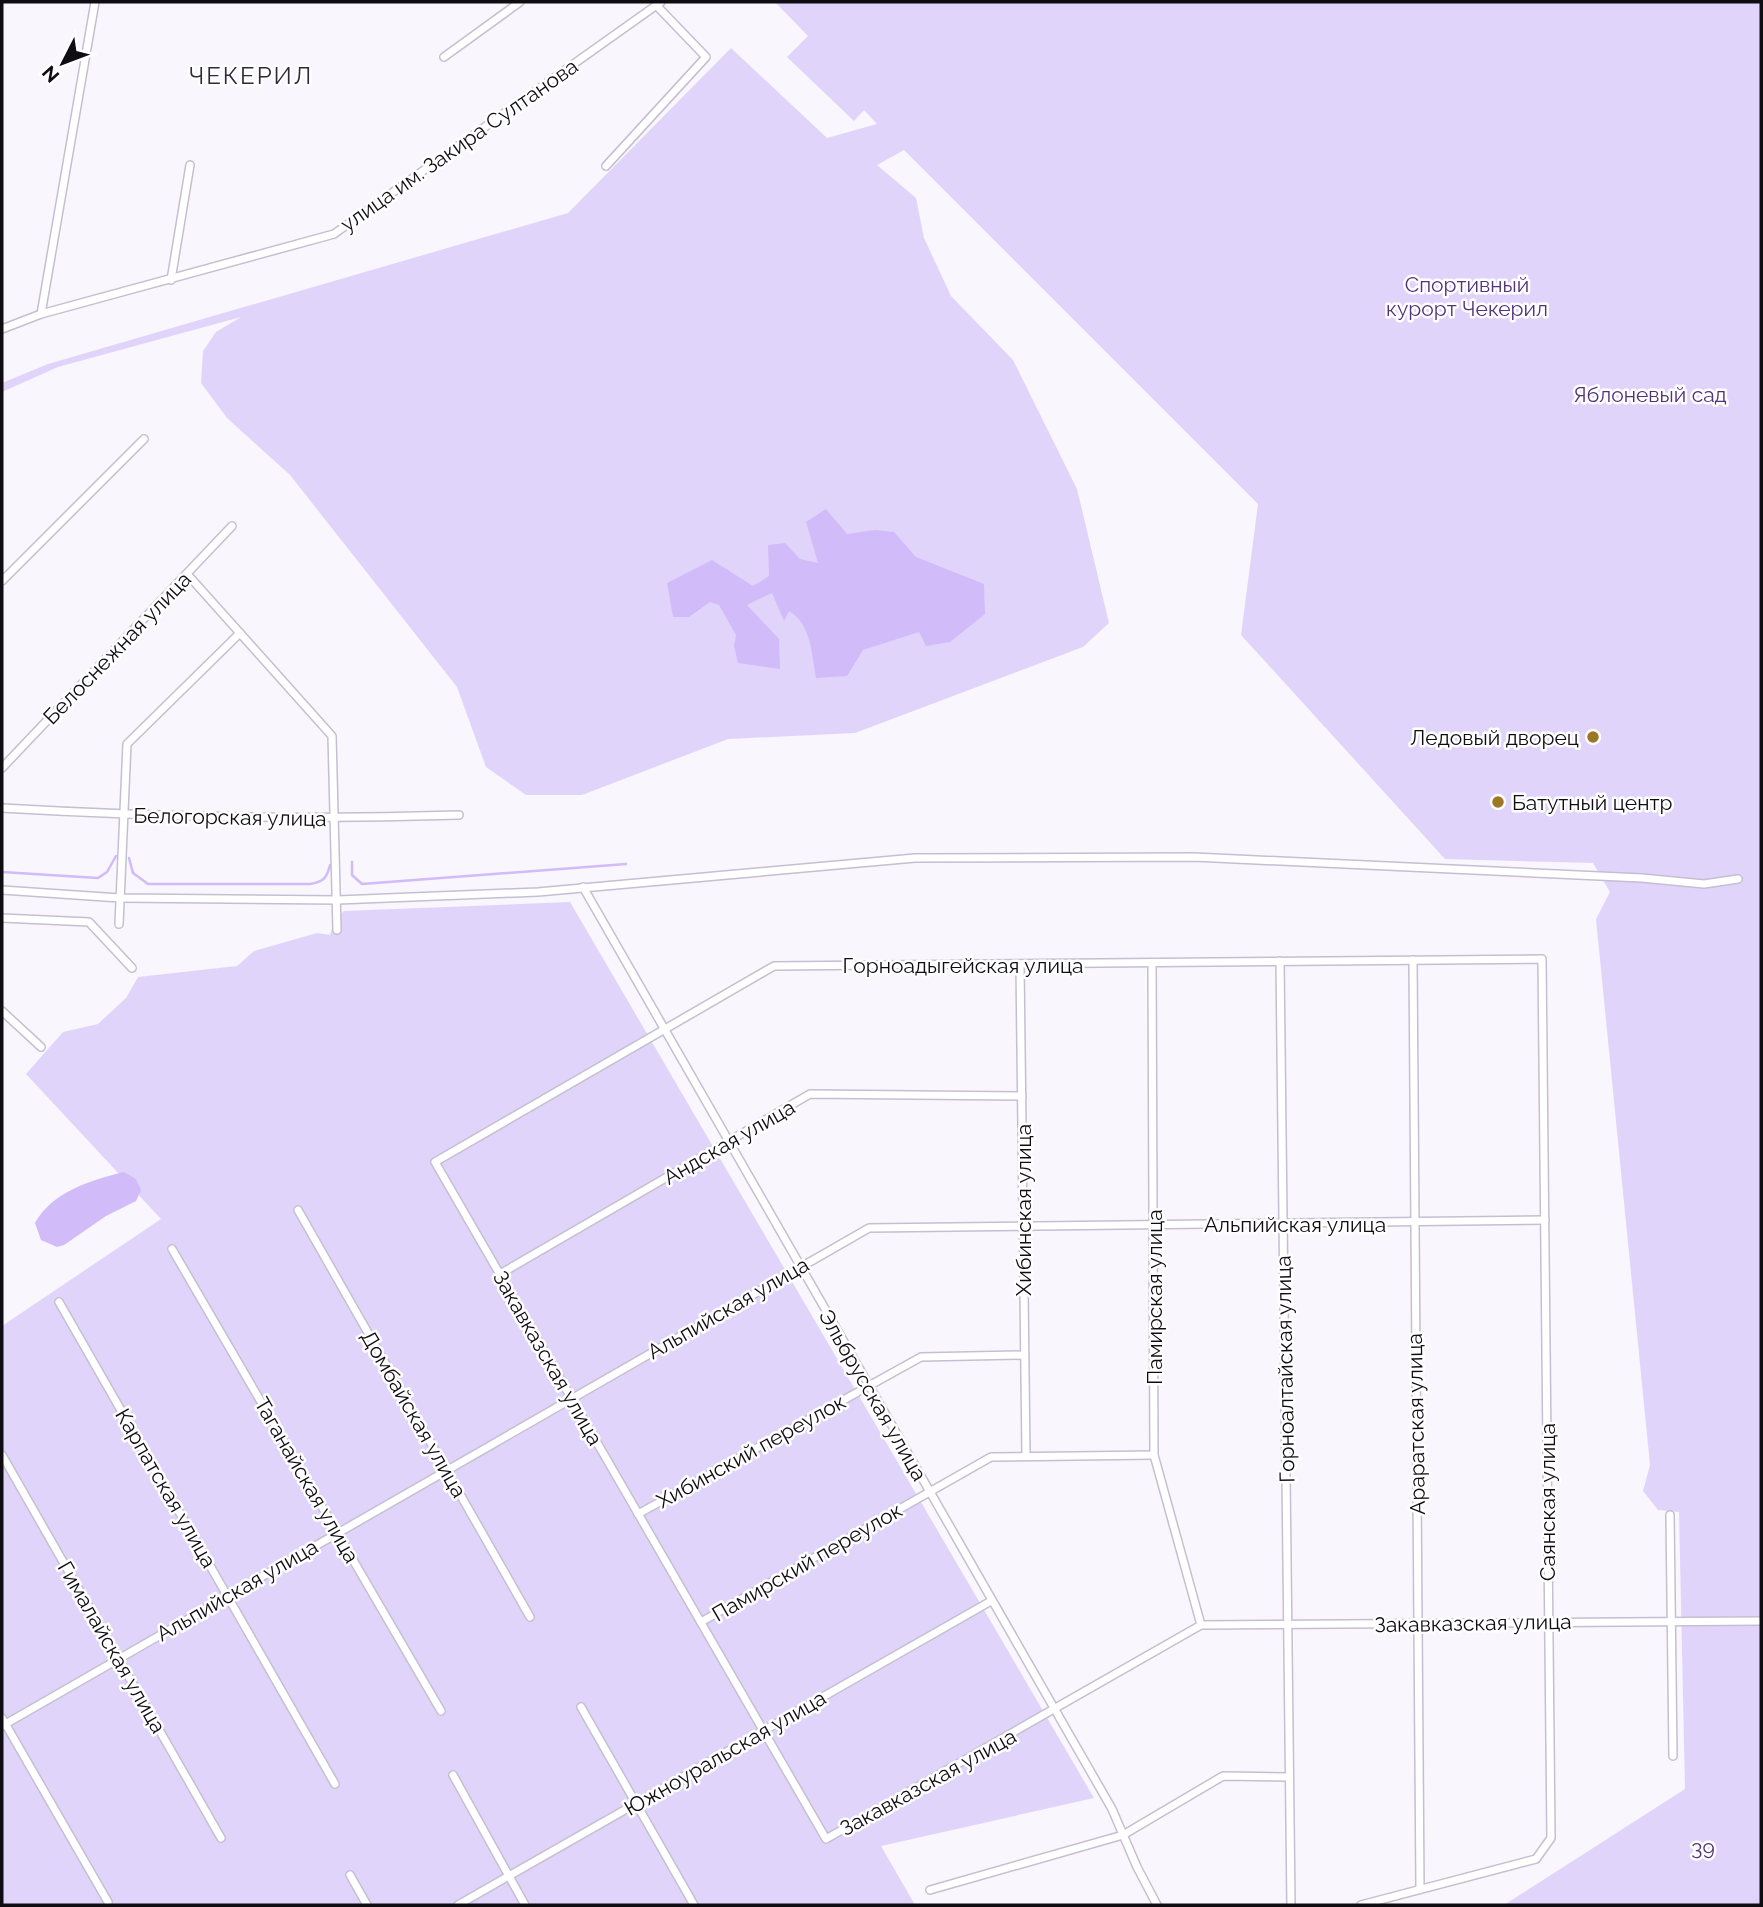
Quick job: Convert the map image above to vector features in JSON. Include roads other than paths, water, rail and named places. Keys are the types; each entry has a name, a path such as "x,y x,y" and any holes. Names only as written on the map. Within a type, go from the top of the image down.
{"street":[{"path":"41,314 95,2"},
{"path":"444,57 520,2"},
{"path":"607,166 706,57 658,4"},
{"name":"улица им. Закира Султанова","path":"2,329 41,314 334,234 658,4"},
{"path":"171,279 190,165"},
{"path":"2,581 144,439"},
{"name":"Белоснежная улица","path":"2,768 232,526"},
{"path":"188,575 332,736 337,930"},
{"path":"119,924 127,744 240,633"},
{"name":"Белогорская улица","path":"2,808 124,815 335,820 459,816"},
{"path":"2,890 120,898 338,900 583,887 929,858 1194,857 1642,878 1704,884 1738,879"},
{"name":"Эльбрусская улица","path":"583,887 1112,1809 1157,1905"},
{"path":"2,918 89,922 132,968"},
{"name":"Горноадыгейская улица","path":"435,1162 774,966 1542,959"},
{"name":"Саянская улица","path":"1361,1905 1536,1859 1551,1839 1542,959"},
{"name":"Араратская улица","path":"1413,960 1420,1889"},
{"name":"Горноалтайская улица","path":"1280,961 1291,1905"},
{"name":"Памирская улица","path":"1152,963 1154,1454 1201,1625"},
{"name":"Хибинская улица","path":"1020,965 1026,1455"},
{"path":"2,1011 41,1047"},
{"name":"Андская улица","path":"500,1274 810,1094 1022,1096"},
{"name":"Закавказская улица","path":"435,1162 826,1839 1055,1711 1201,1625 1761,1621"},
{"name":"Домбайская улица","path":"298,1210 530,1617"},
{"name":"Альпийская улица","path":"3,1722 869,1228 1545,1220"},
{"name":"Таганайская улица","path":"172,1249 441,1711"},
{"name":"Карпатская улица","path":"59,1302 335,1784"},
{"name":"Хибинский переулок","path":"639,1514 921,1357 1024,1355"},
{"name":"Памирский переулок","path":"701,1622 991,1458 1026,1455 1154,1454"},
{"name":"Гималайская улица","path":"2,1455 222,1838"},
{"path":"1670,1515 1673,1756"},
{"name":"Южноуральская улица","path":"458,1905 991,1601"},
{"path":"581,1707 694,1905"},
{"path":"3,1722 108,1902"},
{"path":"453,1775 525,1905"},
{"path":"930,1889 1124,1835 1223,1776 1288,1777"},
{"path":"350,1875 367,1905"}],"waterway":[{"path":"2,872 98,878 107,872 116,856"},
{"path":"129,858 133,873 148,884 310,884 324,879 330,865"},
{"path":"352,862 352,875 362,884 626,864"}],"place":[{"name":"Ледовый дворец","path":"1593,737"},
{"name":"Батутный центр","path":"1498,802"}],"district":[{"name":"ЧЕКЕРИЛ","path":"251,75"}],"park label":[{"name":"Спортивный курорт Чекерил","path":"1467,296"},
{"name":"Яблоневый сад","path":"1650,394"},
{"name":"39","path":"1703,1847"}]}
